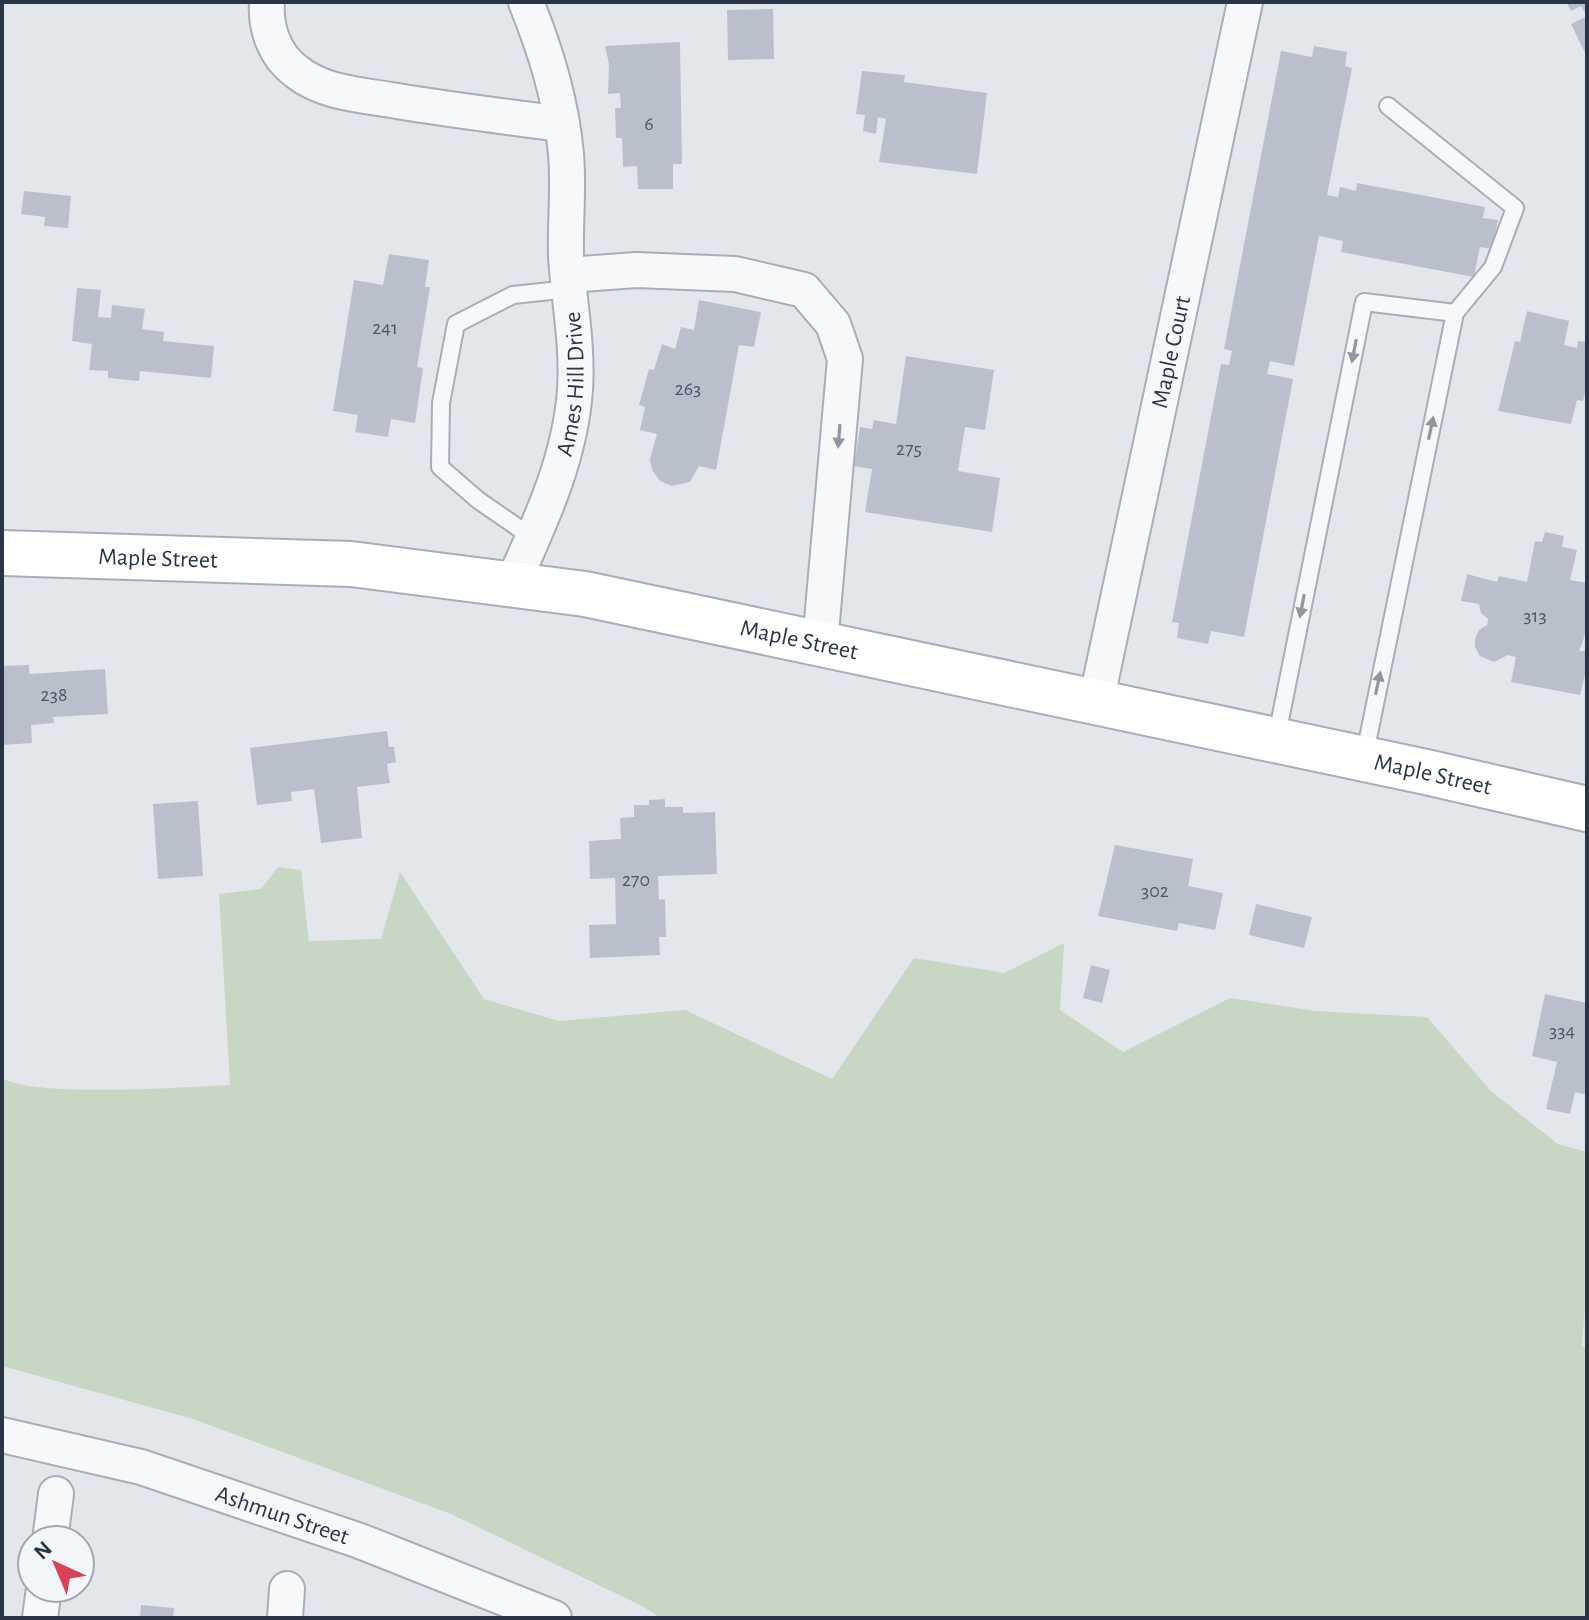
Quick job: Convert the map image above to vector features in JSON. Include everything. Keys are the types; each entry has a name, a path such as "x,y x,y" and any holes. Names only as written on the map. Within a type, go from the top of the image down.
{"main road":[{"name":"Maple Street","path":"2,553 351,564 585,594 1587,809"}],"street":[{"path":"267,2 267,20 279,54 311,81 361,96 562,124"},
{"name":"Ames Hill Drive","path":"512,585 557,478 575,389 566,156 560,106 546,51 526,2"},
{"name":"Maple Court","path":"1096,702 1245,2"},
{"path":"569,282 636,270 735,274 804,290 833,324 845,359 820,644"},
{"name":"Ashmun Street","path":"2,1435 155,1472 360,1541 554,1618"},
{"path":"52,1524 56,1494"}],"lane":[{"path":"1364,759 1455,313 1493,267 1515,208 1388,106"},
{"path":"533,538 478,500 440,467 441,403 456,324 513,295 569,282"},
{"path":"1276,740 1364,302 1455,313"}],"green space":[{"path":"278,867 301,870 309,941 381,939 400,872 484,999 559,1021 685,1010 832,1079 914,958 1004,973 1064,943 1060,1010 1123,1052 1230,998 1316,1011 1427,1017 1491,1091 1558,1144 1587,1152 1587,1281 1582,1346 1587,1349 1587,1618 661,1618 451,1514 193,1419 2,1366 2,1078 20,1084 77,1090 230,1085 219,894 261,889"}],"building":[{"path":"1566,2 1587,2 1587,16 1581,6 1571,11"},
{"path":"773,9 774,59 728,60 727,10"},
{"path":"1587,16 1587,57 1571,24"},
{"path":"680,42 682,164 673,164 673,189 638,189 637,166 623,167 622,138 616,138 615,108 621,108 620,93 608,94 609,64 605,46"},
{"path":"1314,46 1347,52 1345,66 1352,68 1327,195 1338,197 1340,187 1356,191 1357,183 1485,207 1483,218 1498,220 1492,249 1480,247 1474,277 1341,252 1343,241 1319,236 1294,366 1270,361 1267,374 1293,379 1244,637 1211,631 1208,644 1177,638 1179,623 1172,622 1221,364 1229,365 1232,351 1224,349 1281,51 1312,57"},
{"path":"862,71 905,75 904,82 987,93 977,174 879,162 886,119 878,117 876,134 863,131 865,115 856,114"},
{"path":"24,191 71,196 68,228 44,226 45,217 21,214"},
{"path":"389,254 429,260 425,287 430,287 417,367 423,368 415,423 391,419 388,437 355,432 358,415 333,411 354,280 383,285"},
{"path":"77,288 101,290 98,317 111,318 112,305 145,309 142,329 164,332 163,341 214,346 211,378 140,371 139,381 108,378 108,371 89,370 92,344 72,341"},
{"path":"699,300 761,312 754,347 739,345 716,470 699,466 690,482 672,486 660,481 652,470 650,459 657,434 640,430 645,407 639,405 649,369 654,370 662,344 675,349 681,327 694,330"},
{"path":"1527,311 1569,321 1564,345 1577,348 1578,341 1587,342 1587,386 1583,401 1577,400 1571,424 1498,411 1515,341 1520,342"},
{"path":"906,356 994,370 985,430 965,427 958,471 1000,478 992,532 865,512 872,469 854,466 860,427 872,429 874,420 896,424"},
{"path":"1545,532 1564,536 1562,547 1577,550 1570,580 1587,583 1587,630 1579,651 1587,651 1587,667 1580,695 1511,682 1516,657 1508,655 1494,662 1480,656 1475,639 1479,630 1487,625 1488,619 1481,613 1479,604 1461,601 1467,574 1497,582 1499,576 1527,582 1535,541 1542,542"},
{"path":"29,665 29,674 105,669 108,714 53,717 54,723 31,725 32,743 2,745 2,666"},
{"path":"387,731 389,747 394,747 396,762 387,764 390,783 357,787 362,838 321,843 314,789 291,792 292,801 257,805 250,748"},
{"path":"665,799 665,807 683,807 683,813 715,812 717,874 658,876 659,900 665,899 666,937 659,937 660,955 590,958 589,925 616,924 615,878 590,879 589,841 621,839 620,818 634,817 634,805 649,805 649,800"},
{"path":"198,801 203,876 158,879 153,804"},
{"path":"1115,845 1193,859 1188,886 1223,893 1215,930 1179,923 1177,931 1098,916"},
{"path":"1256,904 1312,917 1304,948 1249,935"},
{"path":"1091,965 1110,970 1102,1003 1083,998"},
{"path":"1545,994 1587,1003 1587,1095 1575,1092 1570,1114 1546,1109 1557,1062 1532,1056"},
{"path":"141,1605 174,1608 173,1618 140,1618"}]}
